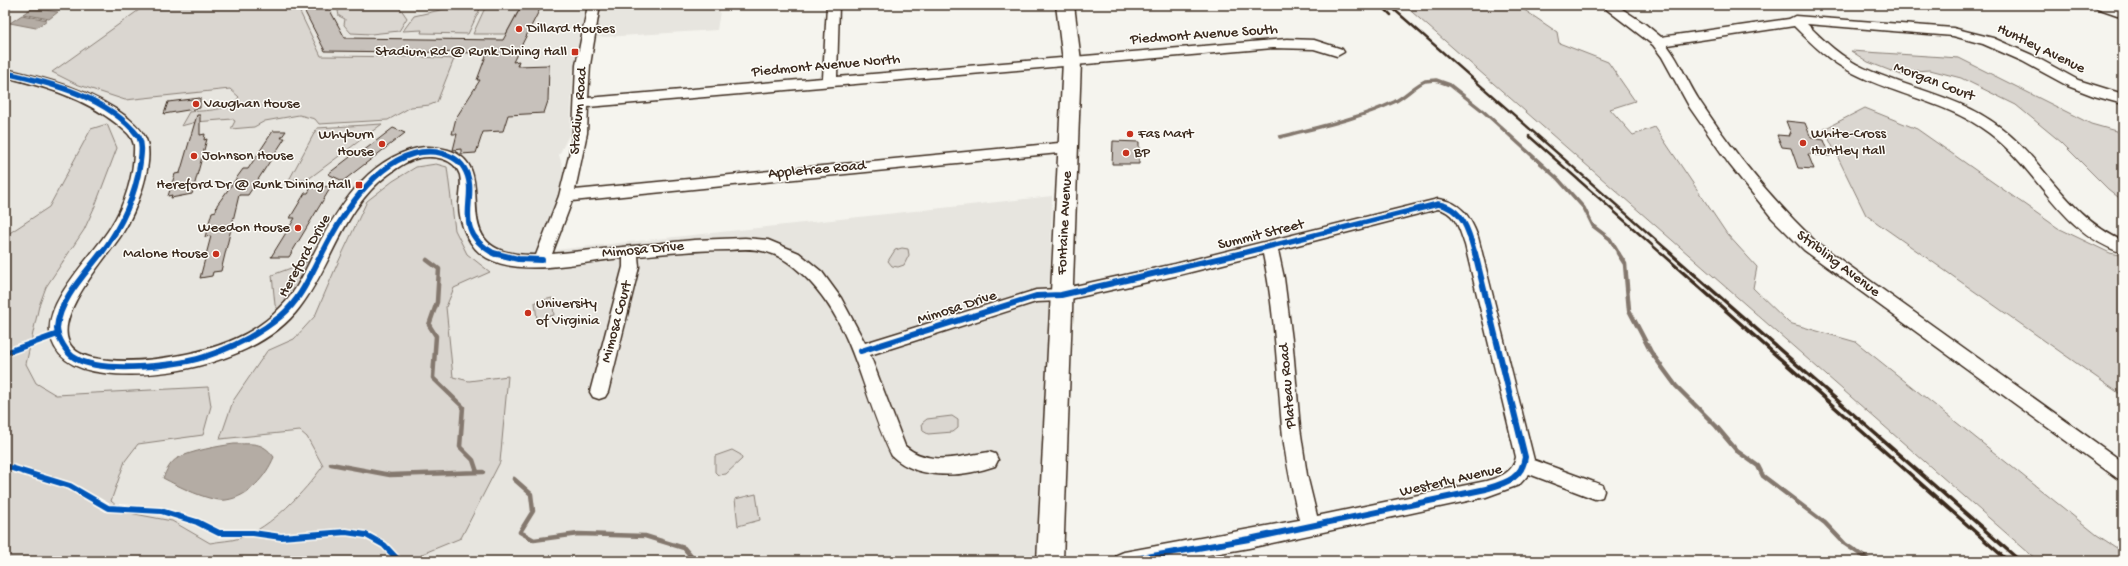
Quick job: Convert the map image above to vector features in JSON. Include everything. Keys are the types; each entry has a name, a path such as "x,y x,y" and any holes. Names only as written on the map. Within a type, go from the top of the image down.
{"main road":[{"name":"Fontaine Avenue","path":"1050,561 1072,61 1064,5"}],"street":[{"name":"Stadium Road","path":"542,260 566,196 580,133 583,65 594,5"},
{"path":"830,83 833,5"},
{"name":"Stribling Avenue","path":"1607,5 1648,32 1658,42 1711,128 1769,205 1788,226 1835,265 2123,472"},
{"path":"2102,5 2123,13"},
{"name":"Huntley Avenue","path":"1658,42 1795,20 1925,28 1965,34 2009,50 2073,83 2099,94 2123,99"},
{"name":"Morgan Court","path":"1795,20 1842,62 1860,72 1969,112 1996,130 2015,148 2072,215 2108,240 2123,246"},
{"name":"Piedmont Avenue South","path":"1072,61 1306,43 1324,46 1337,52"},
{"name":"Piedmont Avenue North","path":"582,103 830,83 1072,61"},
{"name":"Hereford Drive","path":"5,73 53,84 110,110 138,135 141,143 137,184 125,216 103,251 73,291 61,312 58,334 66,352 78,361 119,368 167,365 195,359 225,350 269,328 287,313 303,291 330,237 354,198 385,170 401,160 417,153 428,152 447,154 464,167 468,176 468,220 481,244 492,254 503,258 542,260"},
{"name":"Appletree Road","path":"566,196 1069,147"},
{"name":"Summit Street","path":"1061,295 1269,247 1438,204 1451,206 1461,217 1476,253 1525,457 1525,465"},
{"name":"Mimosa Drive","path":"542,260 706,245 748,244 768,246 784,252 810,270 825,287 861,351 898,451 904,458 922,467 989,460"},
{"name":"Plateau Road","path":"1269,247 1276,278 1285,348 1298,475 1310,525"},
{"name":"Mimosa Court","path":"599,392 631,267 630,251"},
{"name":"Mimosa Drive","path":"861,351 1036,296 1061,295"},
{"path":"1525,465 1595,491"},
{"name":"Westerly Avenue","path":"1124,561 1249,538 1486,489 1512,480 1520,474 1525,465"}],"shaded area":[{"name":"University of Virginia","path":"5,5 593,5 592,12 721,5 717,30 588,38 586,47 577,48 573,72 570,133 559,155 573,198 555,250 1052,196 1049,374 1038,561 5,561"},
{"path":"146,5 305,5 299,10 321,56 423,57 454,59 437,102 430,105 411,107 388,120 319,124 315,119 299,115 265,121 254,127 231,129 235,121 232,119 196,122 181,126 189,112 223,108 235,102 239,97 230,89 125,100 76,84 52,72"},
{"path":"342,5 398,5 407,18 399,31 371,34 351,33 344,25 345,19 339,16 338,11"},
{"path":"1404,5 1517,5 1557,32 1559,43 1608,62 1635,101 1610,109 1633,135 1655,127 1727,234 1757,267 1753,288 1789,323 1856,342 2097,535 2123,552 2123,561 2038,561"},
{"path":"470,7 480,9 468,34 421,33 422,30 403,31 414,16 449,8"},
{"path":"32,8 58,12 49,19 23,14"},
{"path":"488,8 520,8 506,34 473,34 484,10"},
{"path":"22,15 47,20 36,28 10,23"},
{"path":"1851,51 1959,58 2091,124 2123,133 2123,201 2108,189 2061,142 2016,105 1961,78 1930,70 1914,71 1904,76 1868,62"},
{"path":"1865,108 1917,129 2058,228 2110,253 2123,256 2123,396 1866,215 1824,129"},
{"path":"107,124 117,148 95,206 84,230 46,287 39,306 26,364 36,383 56,395 208,387 211,406 203,435 138,444 125,461 111,501 124,512 172,521 210,543 237,539 252,533 264,526 297,497 323,466 307,437 300,431 220,439 233,401 267,351 294,339 315,316 367,201 393,181 416,167 436,164 447,167 455,230 467,254 490,272 454,288 446,307 453,377 469,381 508,376 500,462 461,538 422,554 419,561 5,561 5,236 49,207 91,129"},
{"path":"382,124 307,180 289,180 317,128"},
{"path":"902,248 908,249 909,255 904,265 898,267 892,266 888,261 895,250"},
{"path":"310,261 297,287 278,309 275,305 272,275"},
{"path":"552,298 554,315 537,320 535,302"},
{"path":"952,416 958,420 958,428 953,432 928,434 923,431 922,423 927,419"},
{"path":"234,444 256,444 265,448 274,457 271,464 256,484 242,495 226,500 211,499 194,493 163,478 167,469 175,459 197,451"},
{"path":"732,450 741,455 742,459 726,474 718,475 715,472 715,456"},
{"path":"756,494 760,520 738,526 735,499"}],"building":[{"path":"309,5 327,5 345,38 503,40 522,5 542,5 513,62 519,61 517,66 549,65 548,101 544,113 508,115 503,131 483,132 476,153 461,154 461,149 453,150 457,134 452,134 456,118 480,80 477,80 487,53 325,51 304,10"},
{"path":"200,98 200,108 164,114 168,102"},
{"name":"Johnson House","path":"197,115 200,115 200,135 205,134 204,140 207,139 192,194 171,198 172,195 168,196 175,174 180,173"},
{"name":"White-Cross Huntley Hall","path":"1786,121 1805,123 1811,138 1824,140 1830,156 1808,154 1814,169 1798,168 1791,148 1782,147 1777,135 1790,136 1789,134 1791,134"},
{"name":"Whyburn House","path":"393,128 405,133 343,181 328,174 354,154 358,155"},
{"path":"273,131 286,131 281,138 285,138 248,195 239,195 221,271 213,272 212,276 200,278 211,236 205,237 212,212 216,211 217,205 243,169 248,169"},
{"name":"BP","path":"1113,141 1139,142 1139,164 1112,164"},
{"name":"Weedon House","path":"312,186 331,187 289,257 271,257 295,218 290,218 305,193 308,193"}],"waterway":[{"path":"1280,137 1338,122 1380,108 1394,102 1425,81 1436,80 1450,85 1483,111 1558,179 1584,208 1593,226 1610,239 1619,254"},
{"path":"1618,253 1625,264 1629,310 1651,352 1676,386 1716,426 1737,451 1758,466 1763,476 1825,523 1845,544 1870,561"},
{"path":"427,260 439,269 437,302 429,325 436,336 433,378 463,407 460,447 473,460 477,472"},
{"path":"331,464 390,475 483,472"},
{"path":"514,479 531,494 533,511 520,532 534,540 578,534 645,536 684,548 695,561"}],"railway":[{"path":"1381,5 1391,15"},
{"path":"1389,5 1672,254"},
{"path":"1529,136 1662,254"},
{"path":"1661,253 2008,561"},
{"path":"1670,253 2020,561"}],"cycle path":[{"path":"5,73 37,80 83,96 97,103 124,122 136,133 140,140 141,152 139,171 126,214 110,242 73,290 60,315 57,328 60,340 70,355 81,361 112,366 141,367 172,364 203,357 232,347 259,333 282,315 301,294 339,222 361,191 389,167 412,154 424,152 440,153 455,158 461,163 468,177 468,219 472,232 478,242 486,249 495,254 506,257 542,260"},
{"path":"861,351 1036,296 1061,295 1175,270 1438,204 1447,205 1459,214 1464,221 1475,253 1525,457 1524,465 1517,476 1506,482 1486,489 1249,539 1124,561"},
{"path":"5,353 58,334"},
{"path":"5,466 70,486 108,508 161,511 197,522 219,533 253,533 281,537 324,535 346,532 366,535 384,545 399,561"}],"place":[{"name":"Dillard Houses","path":"519,29"},
{"name":"Stadium Rd @ Runk Dining Hall","path":"575,52"},
{"name":"Vaughan House","path":"196,104"},
{"name":"Fas Mart","path":"1130,134"},
{"name":"White-Cross Huntley Hall","path":"1803,143"},
{"name":"Whyburn House","path":"382,144"},
{"name":"BP","path":"1126,153"},
{"name":"Johnson House","path":"194,156"},
{"name":"Hereford Dr @ Runk Dining Hall","path":"359,185"},
{"name":"Weedon House","path":"298,228"},
{"name":"Malone House","path":"216,254"},
{"name":"University of Virginia","path":"528,313"}]}
